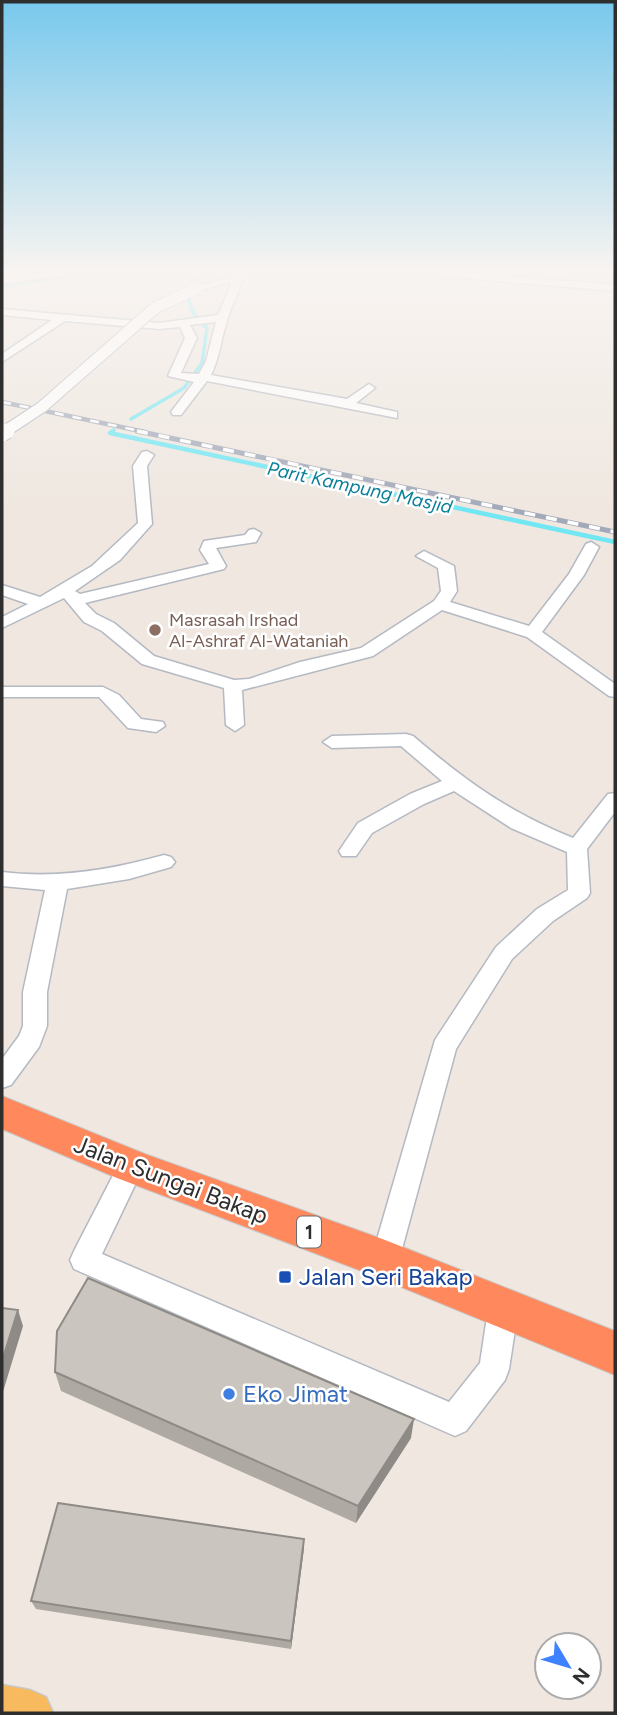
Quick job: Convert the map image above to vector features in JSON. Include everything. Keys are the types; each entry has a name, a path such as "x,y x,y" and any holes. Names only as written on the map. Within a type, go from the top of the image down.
{"highway":[{"name":"Jalan Sungai Bakap","path":"2,1112 131,1166 385,1260 503,1310 615,1353"}],"main road":[{"path":"2,1708 30,1713"}],"street":[{"path":"2,434 42,407 107,351"},
{"path":"185,351 174,376 349,403 361,409 392,415"},
{"path":"177,412 195,379 212,361 214,351"},
{"path":"349,403 369,388"},
{"path":"70,596 129,545 145,524 140,466 147,455"},
{"path":"2,623 42,603 218,566 208,550 209,544 251,539 254,533"},
{"path":"533,633 567,588 591,547"},
{"path":"70,596 90,618 108,627 148,660 233,685 251,684 306,666 367,653 440,604 449,591 446,566 424,555"},
{"path":"2,590 42,603"},
{"path":"440,604 533,633 615,692"},
{"path":"233,685 235,725"},
{"path":"2,692 103,692 135,723 156,726"},
{"path":"332,742 406,740 456,783 518,823 577,848"},
{"path":"349,851 365,828 417,799 456,783"},
{"path":"385,1260 444,1047 505,953 545,915 579,893 577,848 615,799"},
{"path":"2,878 58,881 126,874 164,862"},
{"path":"2,1078 30,1040 35,1026 35,992 58,881"},
{"path":"131,1166 83,1260 455,1420 494,1369 503,1310"}],"building":[{"path":"88,1278 414,1419 358,1506 55,1372 57,1331"},
{"path":"2,1308 18,1310 2,1361"},
{"path":"58,1503 304,1539 291,1641 31,1601"}],"waterway":[{"name":"Parit Kampung Masjid","path":"131,419 184,388 202,363 204,351"},
{"name":"Parit Kampung Masjid","path":"113,431 110,433 615,542"}],"railway":[{"path":"2,402 145,432"},
{"path":"137,431 615,532"}],"place":[{"name":"Masrasah Irshad Al-Ashraf Al-Wataniah","path":"155,630"},
{"name":"Jalan Seri Bakap","path":"285,1277"},
{"name":"Eko Jimat","path":"229,1394"}]}
